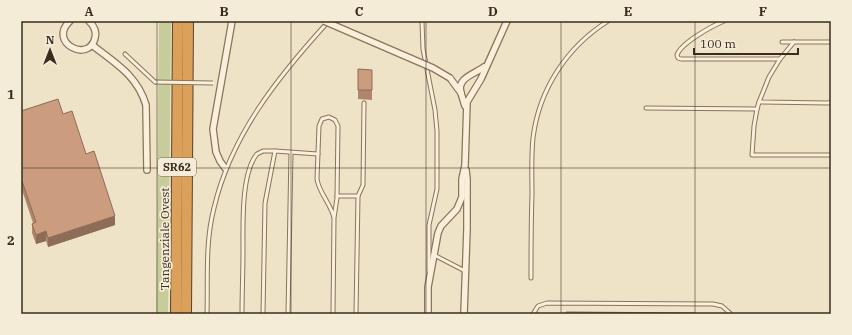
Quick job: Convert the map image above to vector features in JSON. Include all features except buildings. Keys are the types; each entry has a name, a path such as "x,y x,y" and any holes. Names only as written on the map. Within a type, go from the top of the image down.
{"highway":[{"name":"Tangenziale Ovest","path":"176,314 178,21"},
{"name":"Tangenziale Ovest","path":"186,314 188,21"}],"street":[{"path":"70,21 67,25 64,37 68,45 80,50 92,45 96,37 95,28 91,22"},
{"path":"226,168 218,158 213,129 232,21"},
{"path":"324,21 433,68 450,78 461,93"},
{"path":"466,110 468,100 481,79 507,21"},
{"path":"92,45 126,71 136,82 144,97 146,105 147,170"},
{"path":"464,314 467,179 465,165 466,110 459,87 463,80 487,65"},
{"path":"428,314 428,287 431,254 441,226 453,214 460,203 462,197 462,179 465,165"}],"lane":[{"path":"207,314 208,247 213,209 226,168 238,142 255,112 278,81 329,21"},
{"path":"422,21 423,49 435,110 437,131 437,189 430,225 431,254 465,271"},
{"path":"531,278 532,152 535,126 547,91 561,65 583,40 594,30 608,21"},
{"path":"724,21 708,28 691,40 678,52 678,58 780,59"},
{"path":"782,42 831,42"},
{"path":"794,42 780,59 769,77 759,102 754,126 752,155 831,155"},
{"path":"125,54 156,82 213,83 221,85"},
{"path":"759,102 831,102"},
{"path":"356,314 358,196 363,185 364,103"},
{"path":"646,108 757,109"},
{"path":"333,314 334,218 337,196 338,126 332,118 325,118 320,122 317,182 332,208 334,218"},
{"path":"242,314 244,205 250,168 257,154 262,151 318,154"},
{"path":"263,314 265,203 275,152"},
{"path":"288,314 291,152"},
{"path":"337,196 358,196"},
{"path":"532,314 538,306 547,303 633,303 718,305 726,309 731,314"}],"green space":[{"path":"159,21 171,21 168,314 156,314"}]}
